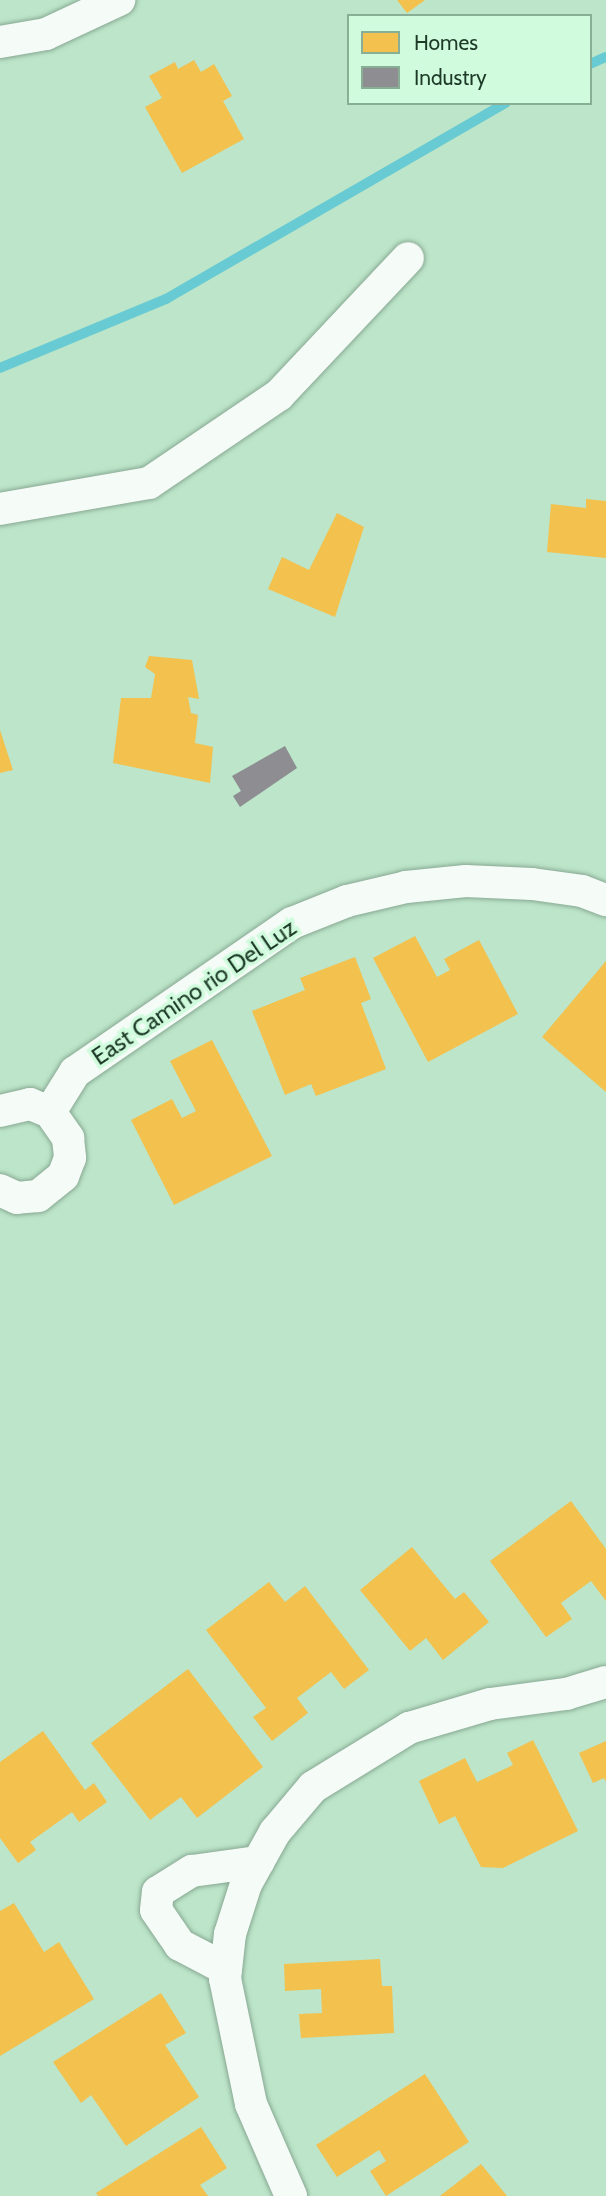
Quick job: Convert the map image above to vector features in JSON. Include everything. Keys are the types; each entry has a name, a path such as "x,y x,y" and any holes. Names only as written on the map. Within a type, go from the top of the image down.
{"street":[{"path":"0,42 46,34 119,0"},
{"path":"0,509 149,483 279,395 408,258"},
{"name":"East Camino rio Del Luz","path":"50,1112 75,1072 292,923 347,901 406,887 466,881 532,884 582,891 606,900"},
{"path":"0,1111 30,1104 50,1112 68,1138 70,1158 64,1176 38,1196 17,1198 0,1191"},
{"path":"291,2196 251,2104 226,1969 230,1934 258,1863 275,1832 313,1787 409,1728 490,1704 566,1694 606,1682"},
{"path":"226,1969 180,1945 156,1910 158,1892 192,1871 258,1863"}],"building: Homes":[{"path":"397,0 425,0 407,13"},
{"path":"194,60 201,72 214,64 232,96 223,101 244,139 182,173 145,107 162,98 149,76 175,62 178,69"},
{"path":"586,499 606,501 606,558 547,552 551,504 586,508"},
{"path":"337,513 364,527 335,617 268,589 282,557 309,570"},
{"path":"149,656 192,660 199,699 188,697 191,713 198,715 195,743 213,747 210,783 113,763 121,698 151,698 155,674 145,667"},
{"path":"0,730 13,770 0,773"},
{"path":"415,936 437,977 450,970 444,959 479,940 518,1014 428,1062 373,958"},
{"path":"355,957 371,999 361,1003 386,1069 316,1096 311,1084 285,1095 252,1011 305,990 300,978"},
{"path":"606,961 606,1092 542,1037"},
{"path":"212,1040 272,1156 174,1205 131,1120 172,1099 182,1118 196,1111 170,1061"},
{"path":"571,1501 606,1549 606,1601 591,1581 561,1603 572,1619 546,1637 490,1561"},
{"path":"412,1547 455,1599 464,1592 489,1622 443,1660 426,1638 410,1651 360,1590"},
{"path":"269,1582 285,1602 305,1586 369,1670 344,1689 331,1672 297,1698 308,1713 272,1741 253,1717 266,1708 206,1630"},
{"path":"188,1669 263,1767 197,1818 181,1797 150,1820 91,1743"},
{"path":"43,1731 85,1790 94,1783 107,1802 79,1822 72,1812 30,1842 36,1850 18,1863 0,1838 0,1762"},
{"path":"533,1740 578,1831 503,1868 481,1867 455,1816 439,1824 419,1781 465,1758 477,1782 513,1765 507,1753"},
{"path":"606,1741 606,1782 604,1778 593,1783 579,1753"},
{"path":"14,1903 44,1952 59,1942 94,1999 0,2056 0,1911"},
{"path":"380,1959 382,1986 392,1986 394,2033 301,2038 299,2014 322,2013 321,1989 285,1991 284,1964"},
{"path":"161,1993 186,2033 165,2045 199,2097 126,2146 91,2095 81,2103 53,2062"},
{"path":"425,2074 469,2142 386,2196 370,2171 386,2161 379,2150 337,2177 316,2145"},
{"path":"201,2127 227,2168 200,2185 208,2196 98,2196 96,2193"},
{"path":"481,2164 507,2196 440,2196"}],"building: Industry":[{"path":"285,746 297,768 240,807 233,796 241,791 232,776"}],"waterway":[{"path":"592,63 606,57"},
{"path":"0,368 166,299 503,105"}]}
